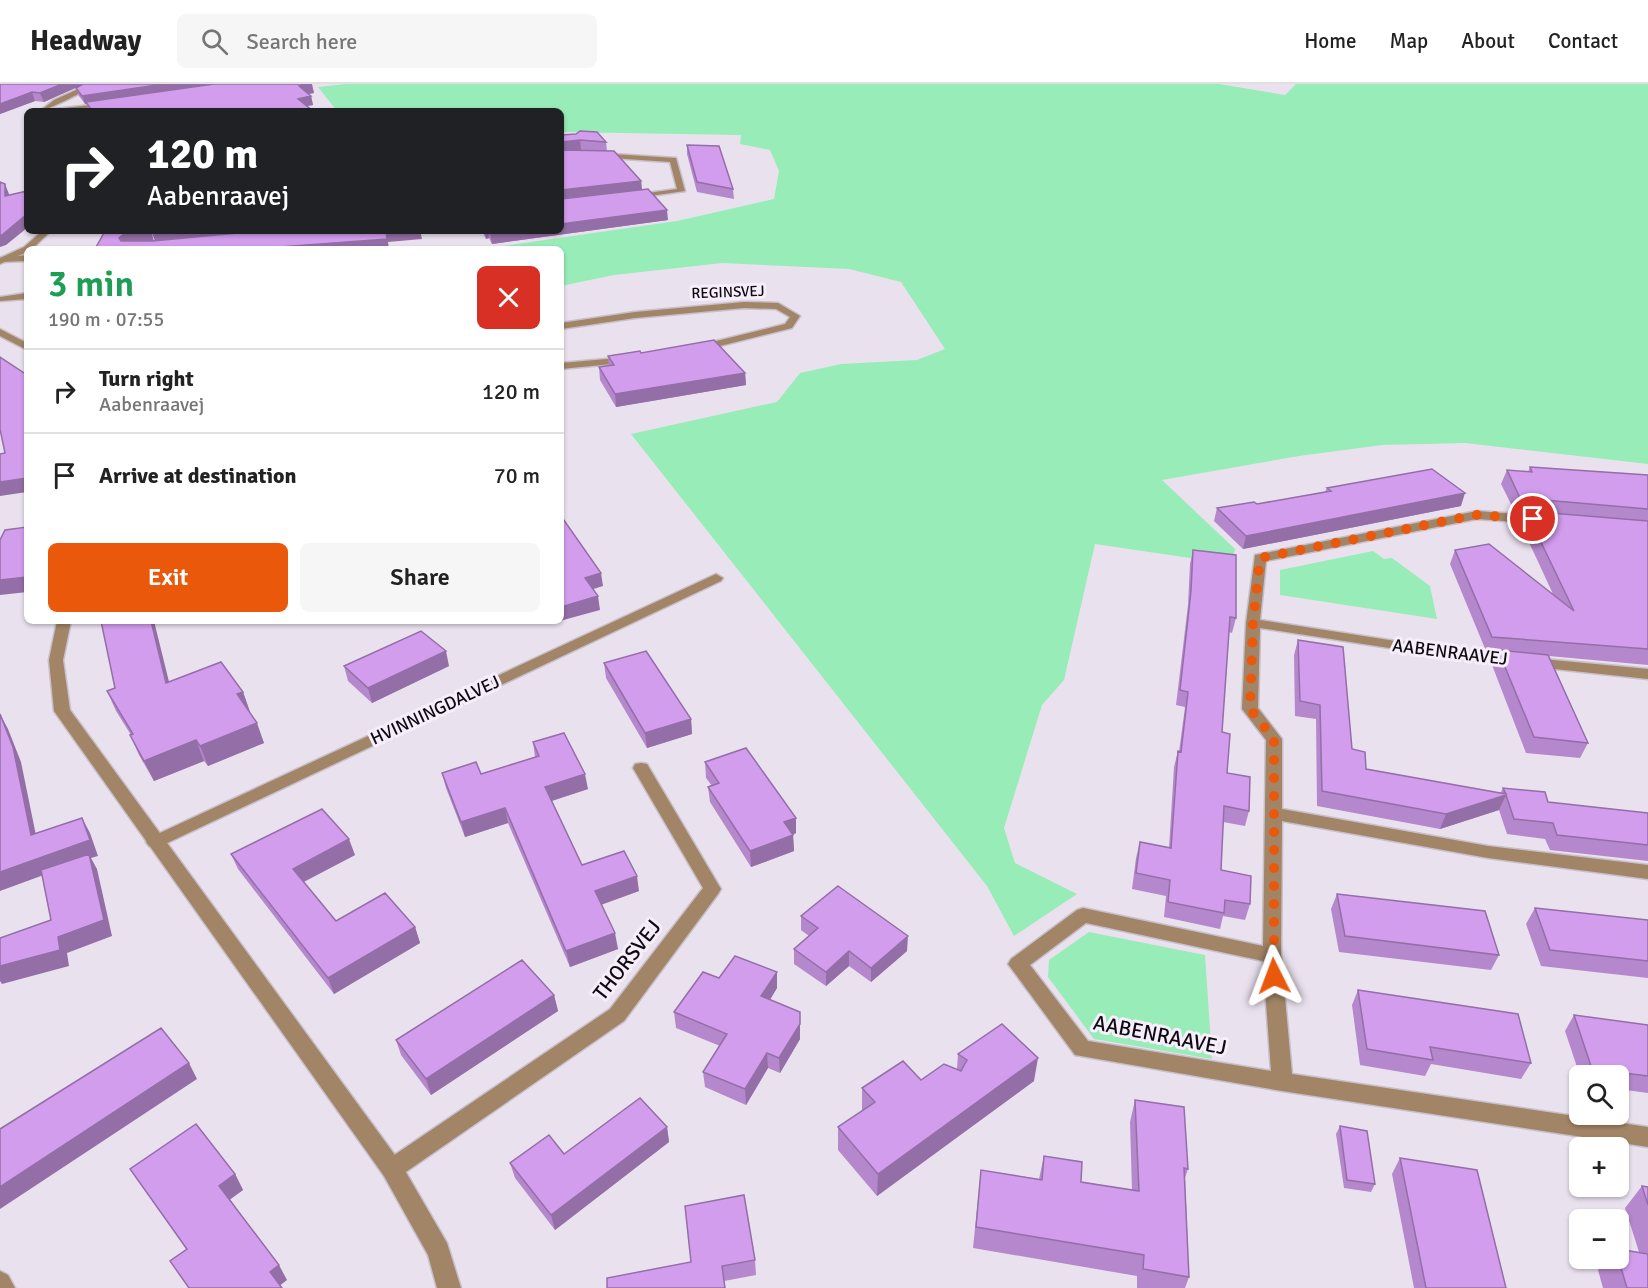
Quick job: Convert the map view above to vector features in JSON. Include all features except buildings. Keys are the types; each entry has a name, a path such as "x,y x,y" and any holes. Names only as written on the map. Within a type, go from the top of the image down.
{"street":[{"path":"47,108 56,101 94,84"},
{"path":"77,108 114,103"},
{"path":"564,156 581,154 673,160 681,191 626,197"},
{"path":"30,246 43,234"},
{"path":"1,260 24,250"},
{"path":"1,260 24,258"},
{"path":"2,299 24,296"},
{"name":"REGINSVEJ","path":"564,326 635,315 744,305 778,306 795,316 789,326 692,350"},
{"path":"0,332 24,344"},
{"path":"564,366 639,358"},
{"path":"1282,1082 1272,955 1274,739 1250,709 1253,623 1260,558 1476,515 1556,521"},
{"name":"HVINNINGDALVEJ","path":"155,842 716,578"},
{"name":"AABENRAAVEJ","path":"1253,623 1460,654 1648,674"},
{"path":"63,624 56,660 62,711 392,1168 439,1251 449,1288"},
{"name":"THORSVEJ","path":"392,1168 617,1015 712,889 641,768"},
{"path":"1273,813 1488,852 1648,872"},
{"name":"AABENRAAVEJ","path":"1272,955 1083,915 1018,964 1082,1049 1282,1082 1648,1137"},
{"path":"0,1282 3,1288"}],"green space":[{"path":"346,84 1219,84 1285,95 1296,84 1648,84 1648,464 1465,443 1382,445 1299,456 1162,480 1235,549 1231,564 1095,544 1064,680 1042,705 1004,828 1015,863 1077,894 1014,936 987,886 631,434 777,402 800,373 841,364 917,360 945,349 901,282 849,269 722,263 614,275 564,285 564,246 503,246 677,221 774,199 779,171 770,150 740,144 741,135 564,132 564,108 335,108 318,87"},
{"path":"1373,551 1384,559 1392,558 1430,586 1437,619 1280,595 1280,570"},
{"path":"1089,932 1205,955 1212,1059 1094,1039 1048,977 1049,960"}],"route":[{"path":"1274,976 1272,955 1274,739 1250,709 1253,623 1260,558 1476,515 1533,519"}]}
